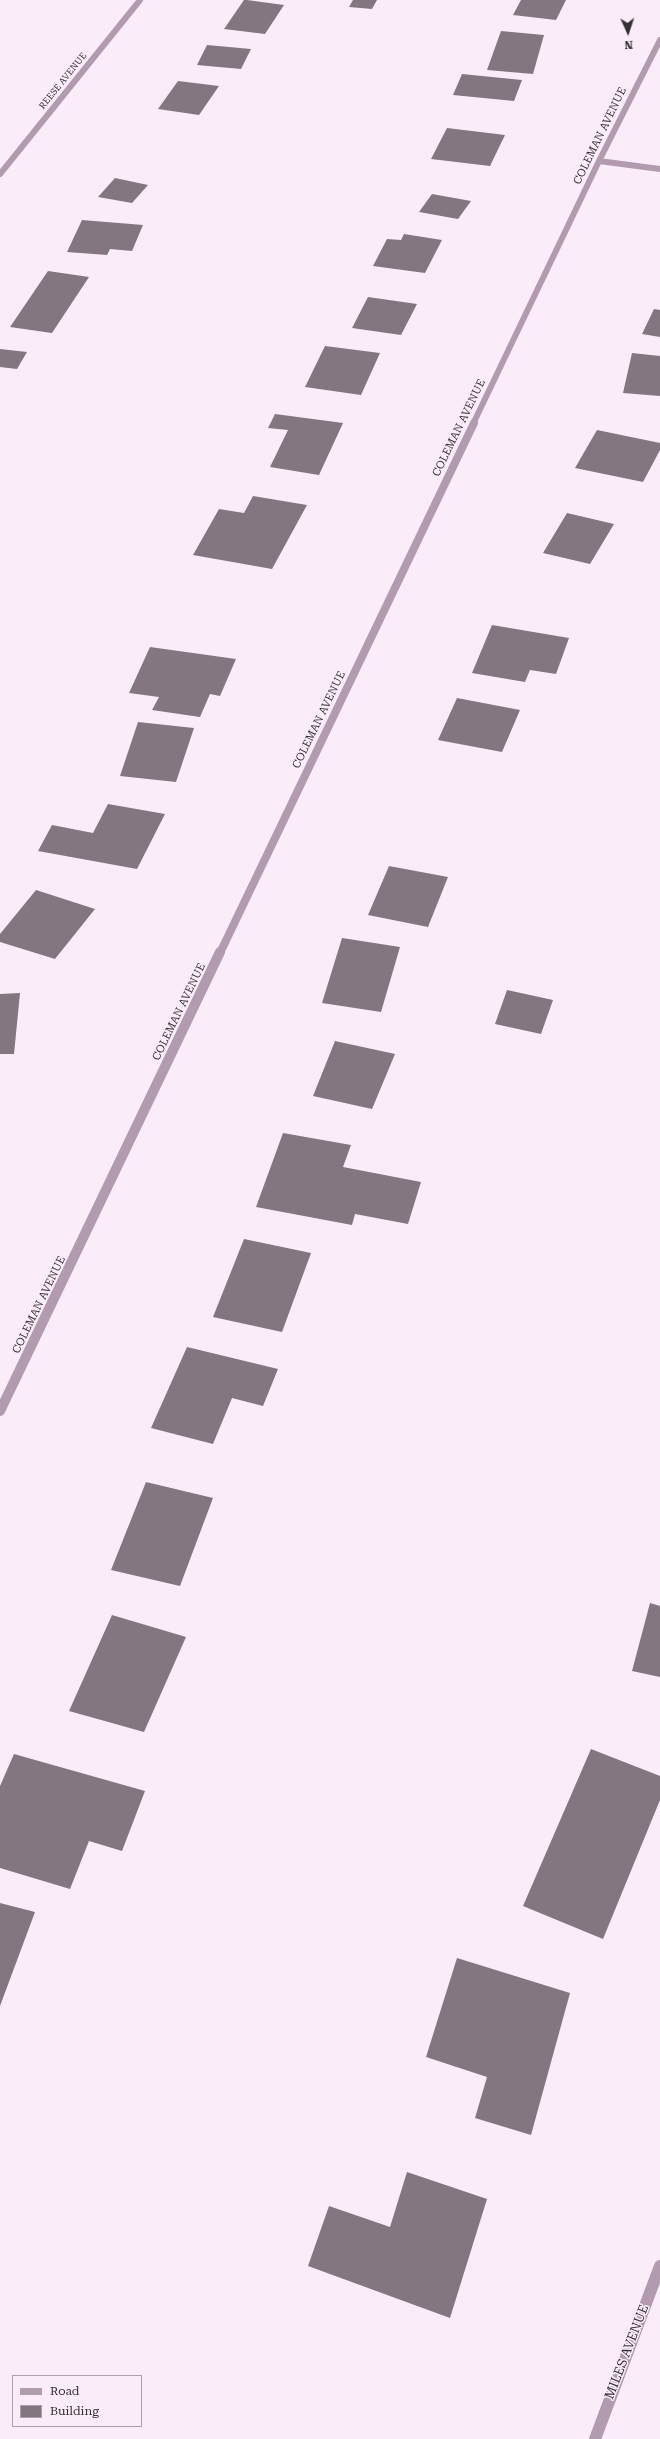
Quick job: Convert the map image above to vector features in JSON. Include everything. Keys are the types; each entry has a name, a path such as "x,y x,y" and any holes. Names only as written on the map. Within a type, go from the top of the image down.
{"street":[{"name":"REESE AVENUE","path":"0,174 140,0"},
{"name":"COLEMAN AVENUE","path":"0,1411 599,161 660,40"},
{"path":"599,161 660,169"},
{"name":"MILES AVENUE","path":"595,2439 660,2266"}],"building":[{"path":"244,0 284,5 265,34 224,29"},
{"path":"353,0 377,0 372,9 349,7"},
{"path":"521,0 566,0 556,20 513,15"},
{"path":"501,31 544,35 533,74 487,70"},
{"path":"207,45 251,49 241,69 197,65"},
{"path":"462,74 522,80 514,101 453,95"},
{"path":"178,81 219,86 199,115 158,109"},
{"path":"447,128 505,135 490,166 431,159"},
{"path":"115,178 148,185 132,203 98,197"},
{"path":"432,194 471,201 458,219 419,212"},
{"path":"82,220 143,225 132,251 110,249 107,255 67,252"},
{"path":"404,234 442,240 425,273 373,266 387,239 401,240"},
{"path":"48,271 89,277 52,333 10,327"},
{"path":"368,297 417,304 401,335 352,328"},
{"path":"654,309 660,310 660,337 642,334"},
{"path":"325,346 380,353 361,395 305,387"},
{"path":"0,349 27,352 17,369 0,367"},
{"path":"632,353 660,356 660,396 623,393"},
{"path":"275,414 343,423 319,475 270,467 288,430 268,428"},
{"path":"597,430 660,443 660,450 643,482 575,468"},
{"path":"253,496 307,505 272,569 193,555 219,509 244,513"},
{"path":"567,513 614,524 590,564 543,553"},
{"path":"492,625 569,638 556,674 530,670 525,682 472,673"},
{"path":"150,647 236,659 220,696 210,694 200,717 152,710 159,697 129,693"},
{"path":"457,698 520,710 502,752 438,740"},
{"path":"138,722 194,728 176,782 120,776"},
{"path":"108,804 165,814 137,869 38,851 52,825 93,833"},
{"path":"389,866 448,877 428,927 368,915"},
{"path":"36,890 95,909 55,959 0,942 0,934"},
{"path":"342,938 400,947 381,1012 322,1003"},
{"path":"507,990 553,1000 541,1034 495,1024"},
{"path":"20,993 14,1054 0,1054 0,994"},
{"path":"335,1041 395,1054 372,1109 313,1096"},
{"path":"283,1133 351,1145 343,1167 421,1182 408,1224 355,1214 352,1225 256,1207"},
{"path":"244,1239 311,1253 282,1332 213,1317"},
{"path":"187,1347 278,1369 263,1406 232,1398 213,1444 151,1428"},
{"path":"146,1482 213,1498 180,1586 111,1570"},
{"path":"650,1603 660,1606 660,1677 632,1671"},
{"path":"112,1615 186,1637 144,1732 69,1711"},
{"path":"591,1749 660,1776 660,1800 603,1939 523,1906"},
{"path":"14,1754 145,1791 122,1851 89,1841 70,1889 0,1868 0,1786"},
{"path":"0,1903 35,1912 0,2006"},
{"path":"457,1958 570,1993 531,2135 475,2118 487,2077 426,2057"},
{"path":"407,2172 487,2199 450,2318 308,2266 329,2206 390,2227"}]}
